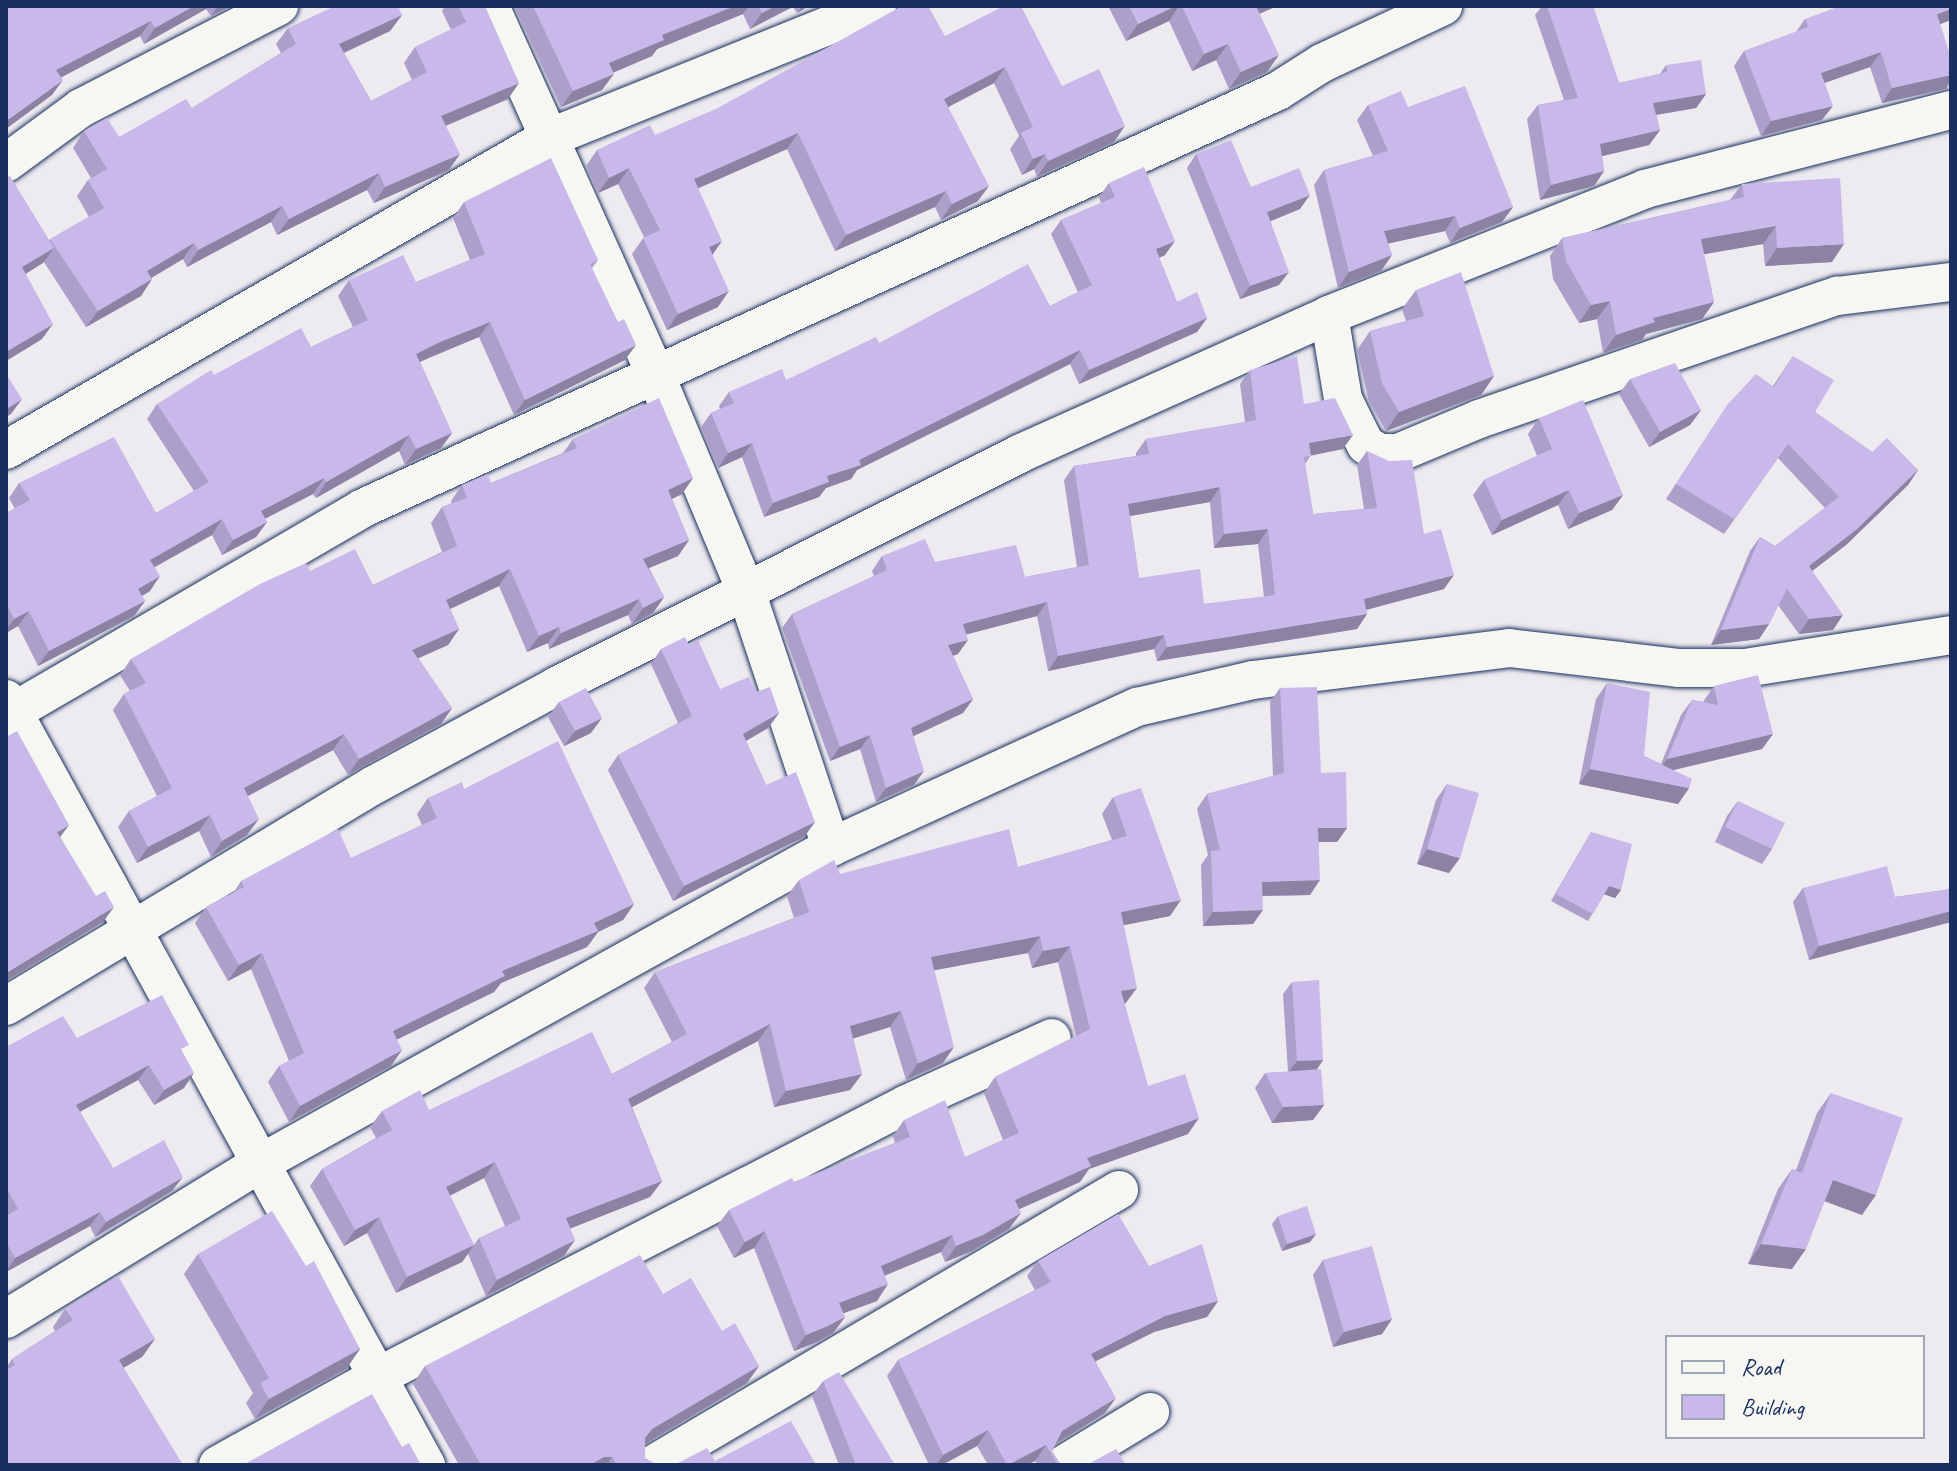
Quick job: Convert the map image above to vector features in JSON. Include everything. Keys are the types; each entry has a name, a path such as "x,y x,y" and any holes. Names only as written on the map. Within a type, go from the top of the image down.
{"street":[{"path":"6,163 81,108 279,6"},
{"path":"490,6 546,139 656,376 746,591 831,847"},
{"path":"6,450 546,139 877,6"},
{"path":"426,1465 375,1378 132,930 8,709 363,508 1278,91 1322,63 1443,6"},
{"path":"6,1006 374,785 746,591 1021,453 1329,315 1645,189 1951,110"},
{"path":"1329,315 1343,399 1358,430 1373,449 1398,453 1479,419 1837,296 1951,282"},
{"path":"6,1319 259,1164 831,847 1137,707 1253,680 1509,648 1678,668 1745,668 1951,635"},
{"path":"218,1465 375,1378 907,1104 1052,1038"},
{"path":"652,1465 1119,1190"},
{"path":"1063,1465 1150,1412"}],"building":[{"path":"6,6 194,6 155,28 151,21 56,70 63,80 6,121"},
{"path":"335,6 398,6 402,15 339,44 371,101 427,72 415,47 466,22 458,6 485,6 519,83 441,116 460,154 385,187 379,173 289,219 282,206 198,250 194,243 147,271 152,279 98,311 50,239 104,208 88,180 107,169 84,131 107,118 119,137 186,99 192,108 296,44 288,28"},
{"path":"533,6 735,6 662,35 664,40 609,63 614,74 573,91"},
{"path":"758,6 775,6 762,13"},
{"path":"902,6 928,6 945,36 1004,6 1021,6 1062,86 1099,69 1125,126 1048,161 1045,154 1033,159 1021,133 1033,127 1005,67 944,99 989,186 952,204 946,191 846,235 798,133 694,179 722,241 709,247 729,291 678,314 643,238 660,230 629,168 609,178 597,150 650,125 655,135 718,108"},
{"path":"1129,6 1176,6 1138,24"},
{"path":"1182,6 1256,6 1279,55 1241,72 1228,44 1204,54"},
{"path":"1547,6 1593,6 1619,83 1667,72 1666,65 1701,60 1706,94 1653,103 1660,130 1600,144 1604,171 1551,185 1538,105 1578,98"},
{"path":"1840,6 1951,6 1951,9 1937,14 1951,58 1951,75 1892,88 1881,52 1821,73 1833,106 1771,121 1744,51 1808,27 1805,19"},
{"path":"1465,86 1513,207 1460,228 1455,216 1384,231 1392,255 1349,272 1324,170 1388,151 1368,105 1401,91 1408,107"},
{"path":"1231,140 1251,187 1299,168 1310,195 1267,212 1289,272 1250,286 1196,154"},
{"path":"551,158 598,260 590,264 618,322 624,319 636,345 525,400 490,322 440,342 416,354 452,433 416,449 409,435 326,482 324,478 261,511 267,522 233,540 222,519 150,560 160,576 138,589 145,601 49,651 29,611 14,619 6,603 6,513 30,500 19,483 114,437 156,513 209,482 157,404 211,370 214,375 301,328 311,347 368,320 349,280 403,255 416,282 485,254 464,202"},
{"path":"1144,167 1175,241 1156,249 1177,302 1197,292 1207,318 1089,370 1080,350 859,460 861,465 827,476 829,482 773,503 752,443 728,453 711,413 734,403 729,392 782,369 786,380 876,337 879,343 1028,264 1050,306 1092,285 1061,220 1115,197 1109,183"},
{"path":"10,176 54,248 22,267 53,324 6,352 6,178"},
{"path":"1840,178 1844,244 1777,248 1776,226 1701,239 1714,302 1653,318 1655,322 1616,335 1610,301 1591,305 1566,261 1562,238 1744,197 1742,184"},
{"path":"1461,272 1494,376 1399,412 1382,383 1370,331 1424,316 1416,290"},
{"path":"1297,356 1304,404 1335,398 1353,435 1309,443 1311,456 1304,457 1313,514 1377,508 1367,451 1389,461 1412,460 1424,534 1441,529 1454,575 1364,599 1367,614 1167,647 1164,635 1058,656 1047,602 963,624 968,640 948,645 973,699 911,728 924,771 886,788 870,735 840,747 792,614 887,570 882,556 925,539 935,562 1016,545 1025,577 1089,565 1074,466 1149,454 1146,439 1256,420 1250,370","holes":["1220,487 1224,534 1268,529 1275,595 1204,604 1200,569 1139,578 1128,504"]},
{"path":"1793,356 1834,380 1815,412 1872,452 1887,438 1918,470 1856,530 1809,566 1843,615 1809,619 1787,589 1769,624 1721,630 1760,537 1775,546 1839,497 1788,444 1734,519 1676,484 1728,404 1756,374 1774,387"},
{"path":"1675,363 1701,410 1660,432 1630,379"},
{"path":"6,374 22,399 6,409"},
{"path":"659,398 693,478 668,490 689,540 643,559 664,597 643,608 639,599 561,633 559,627 539,636 510,569 446,600 459,629 412,650 452,708 359,759 344,734 244,788 259,819 222,841 210,815 148,847 129,811 172,788 124,694 146,683 131,659 260,584 306,563 310,571 355,549 373,585 457,546 442,507 467,498 462,485 488,474 491,483 577,448 573,439"},
{"path":"1583,400 1623,495 1579,513 1569,490 1502,520 1484,480 1552,449 1539,418"},
{"path":"685,637 689,645 698,640 720,689 749,677 756,692 770,687 779,713 743,734 766,785 796,772 815,822 684,886 618,755 692,716 661,649"},
{"path":"1758,675 1773,734 1667,759 1692,700 1718,705 1714,686"},
{"path":"1607,683 1650,692 1644,756 1692,779 1689,788 1590,769"},
{"path":"1317,687 1321,773 1346,772 1347,828 1318,828 1320,880 1262,882 1263,910 1213,912 1211,851 1220,850 1207,794 1284,773 1280,688"},
{"path":"586,688 602,718 575,731 559,702"},
{"path":"17,731 69,825 57,832 96,896 105,891 114,907 6,973 6,737"},
{"path":"558,741 634,904 594,923 598,931 502,971 505,976 393,1031 402,1050 300,1106 279,1066 304,1053 262,953 239,965 206,907 244,887 241,881 338,829 351,858 437,818 428,798 462,782 464,789"},
{"path":"1447,784 1479,793 1460,858 1427,849"},
{"path":"1141,788 1181,900 1121,912 1137,988 1121,991 1148,1086 1185,1074 1199,1118 1087,1158 1091,1166 1015,1200 1021,1213 983,1235 956,1246 952,1235 881,1266 888,1284 839,1303 845,1317 828,1326 806,1335 765,1231 745,1242 729,1210 792,1178 794,1182 910,1137 904,1120 945,1100 965,1157 1019,1133 995,1077 1090,1029 1070,946 1043,951 1040,936 931,957 954,1047 922,1062 918,1063 901,1011 850,1026 862,1074 786,1091 770,1024 628,1099 662,1181 566,1218 575,1240 497,1280 479,1238 521,1219 495,1162 446,1187 474,1245 407,1277 379,1217 355,1230 322,1169 392,1130 382,1111 420,1090 429,1110 592,1032 612,1074 687,1034 655,972 809,912 799,880 834,860 840,874 1009,829 1018,867 1127,836 1113,797"},
{"path":"1738,801 1785,823 1772,849 1725,827"},
{"path":"1591,832 1632,844 1621,890 1609,886 1593,914 1556,894"},
{"path":"1887,866 1895,897 1951,889 1951,911 1819,946 1803,888"},
{"path":"1319,980 1323,1060 1297,1061 1292,982"},
{"path":"162,995 189,1045 181,1049 194,1073 164,1090 149,1065 76,1105 113,1168 164,1140 183,1177 106,1222 100,1212 15,1258 6,1242 6,1216 18,1209 6,1187 6,1047 63,1016 77,1038"},
{"path":"1321,1069 1324,1105 1283,1107 1265,1073"},
{"path":"1831,1093 1903,1118 1876,1195 1833,1180 1806,1249 1761,1244 1792,1169 1802,1173"},
{"path":"1307,1206 1316,1234 1287,1244 1278,1216"},
{"path":"272,1211 306,1266 314,1261 360,1349 269,1399 260,1383 269,1378 198,1254"},
{"path":"1118,1214 1149,1266 1202,1244 1218,1301 1165,1316 1091,1354 1116,1398 1062,1431 1052,1451 1061,1465 1046,1445 1007,1465 988,1430 943,1455 898,1360 1051,1282 1038,1261"},
{"path":"1372,1246 1392,1319 1344,1332 1323,1260"},
{"path":"640,1255 663,1294 691,1278 722,1331 735,1323 759,1366 652,1429 645,1438 645,1458 657,1465 617,1465 612,1457 604,1457 590,1465 481,1465 425,1366"},
{"path":"118,1276 155,1339 119,1360 183,1465 6,1465 6,1370 15,1365 12,1359 73,1320 65,1309"},
{"path":"839,1372 895,1465 856,1465 823,1381"},
{"path":"372,1394 402,1447 409,1443 421,1465 243,1465"},
{"path":"791,1421 816,1465 674,1465 707,1448 715,1461"},
{"path":"1116,1449 1126,1465 1087,1465"}]}
